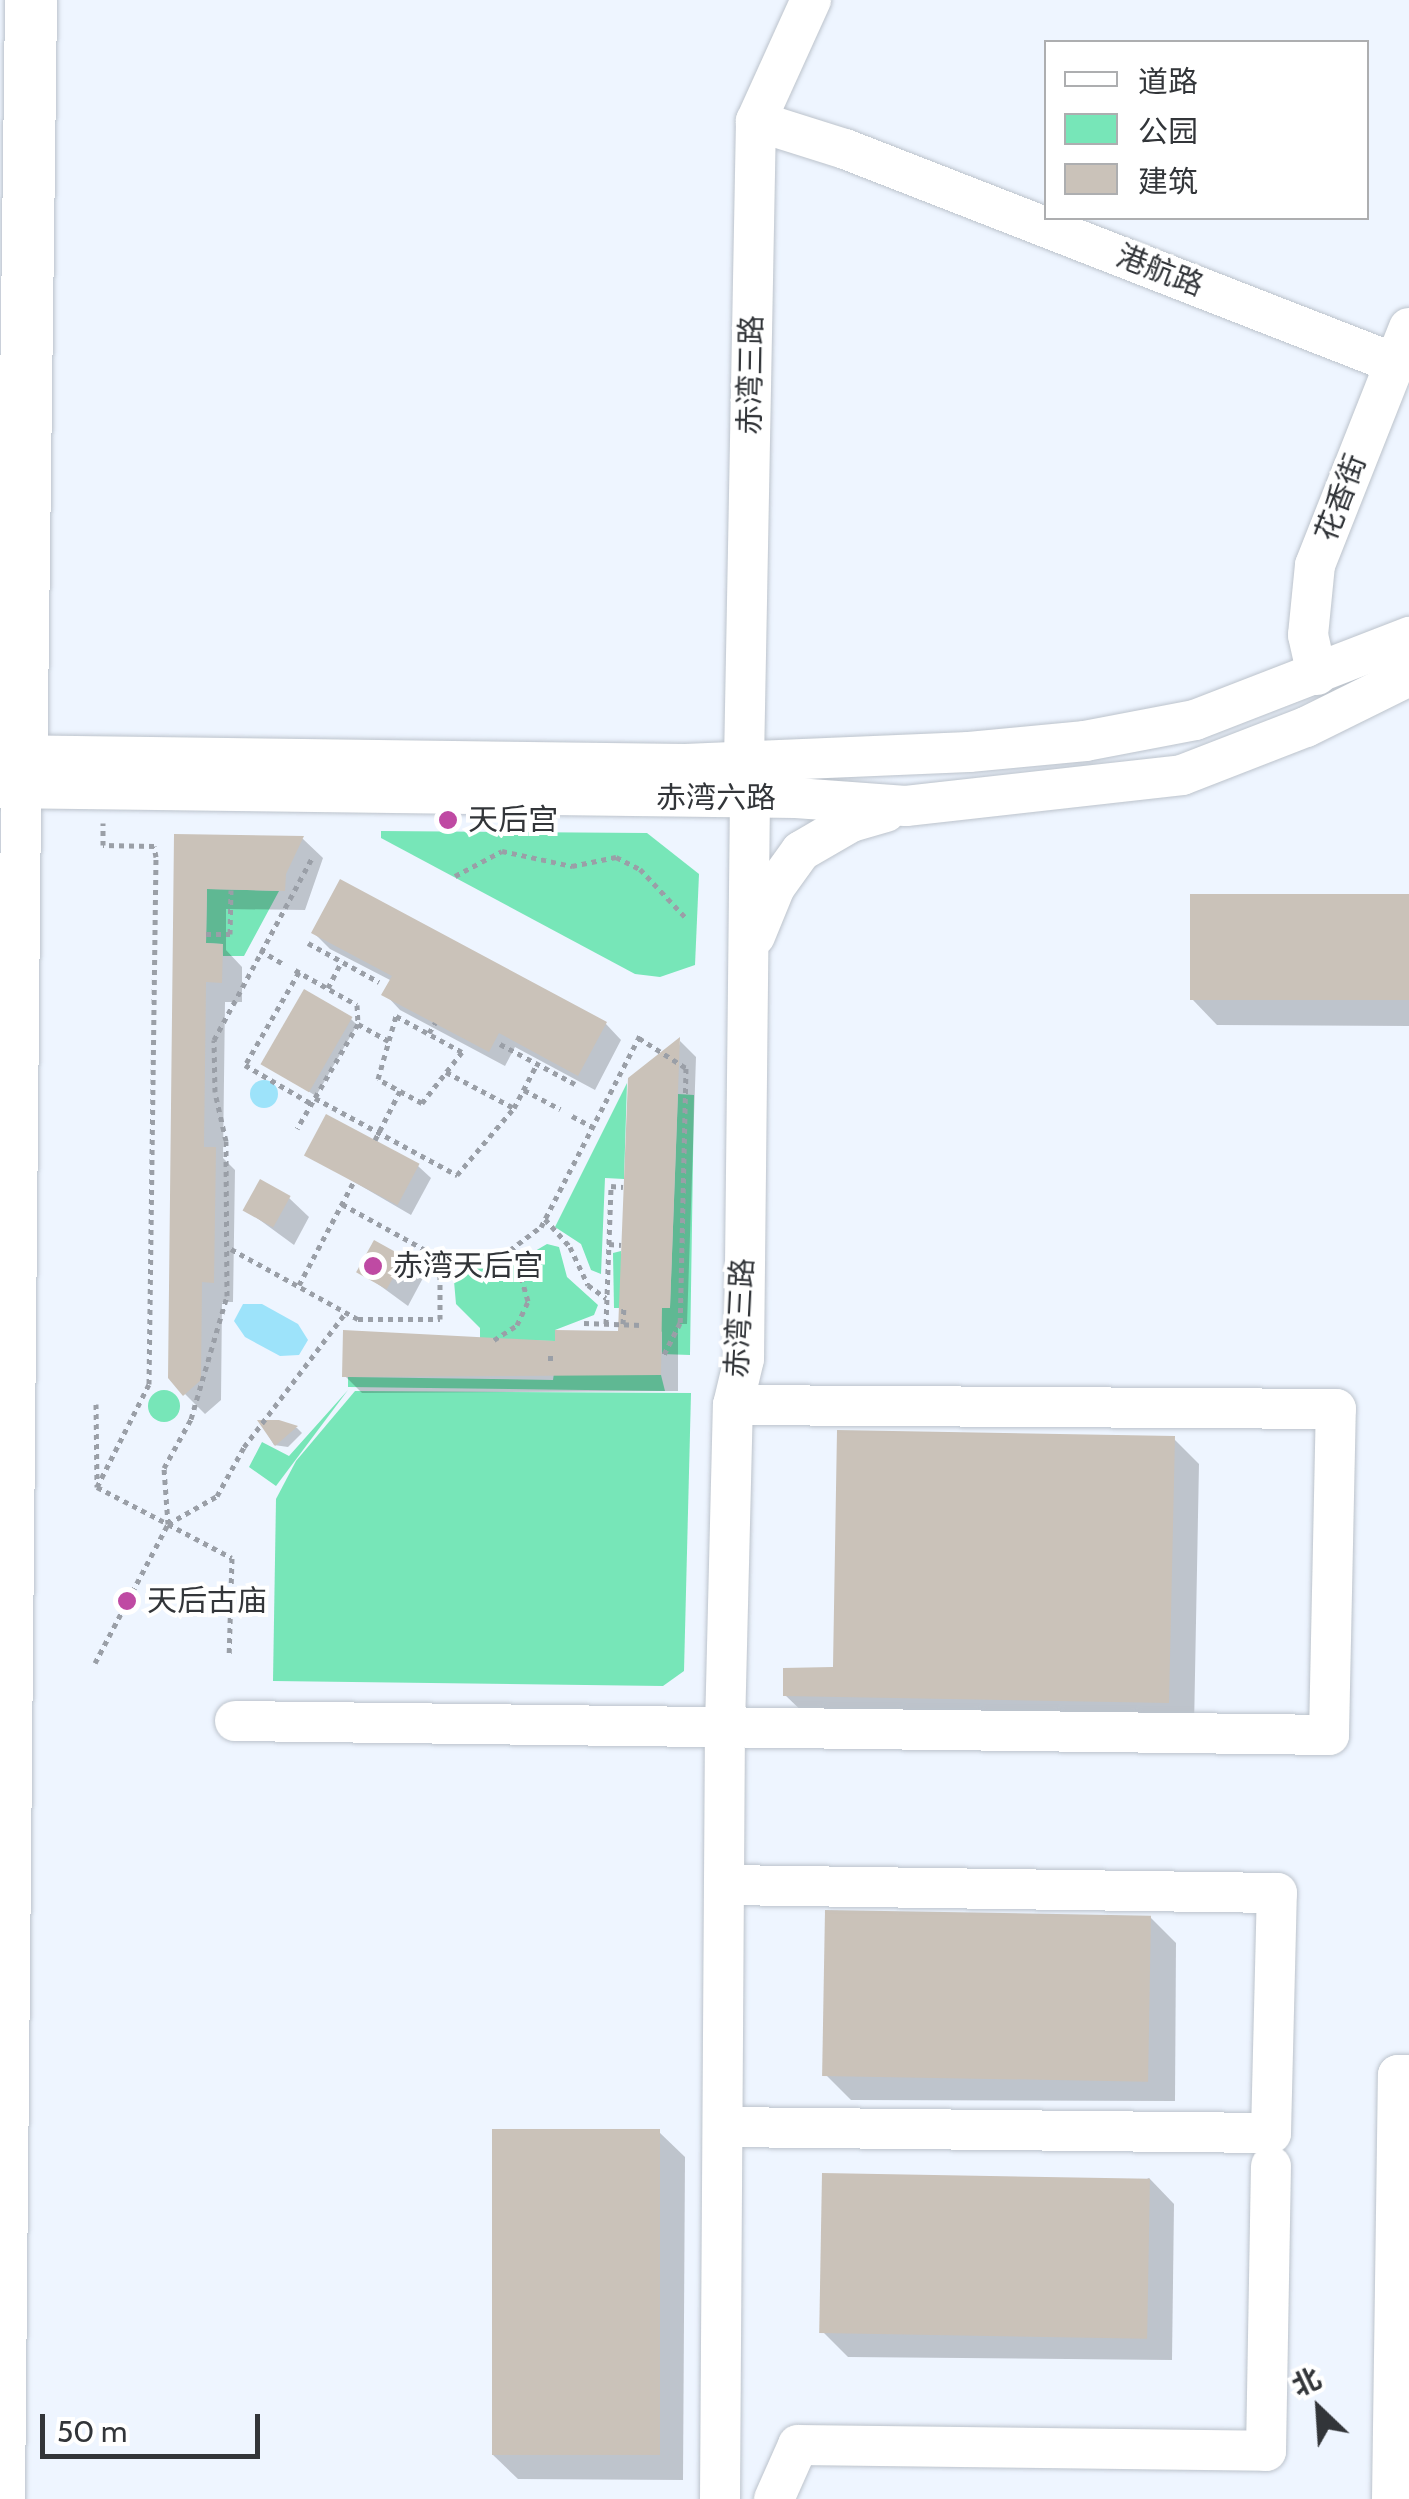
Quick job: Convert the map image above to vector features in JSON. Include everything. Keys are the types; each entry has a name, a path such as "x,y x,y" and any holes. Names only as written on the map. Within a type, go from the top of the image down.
{"main road":[{"path":"11,772 32,0"}],"street":[{"name":"赤湾三路","path":"733,1405 722,1355 756,121 811,0"},
{"name":"港航路","path":"756,121 1402,346"},
{"name":"花香街","path":"1317,675 1308,635 1316,565 1402,346"},
{"name":"赤湾六路","path":"740,786 1085,742 1195,720 1409,637"},
{"name":"赤湾六路","path":"11,772 740,786 906,806 1182,775 1306,727 1409,676"},
{"path":"5,2499 11,772"},
{"name":"赤湾三路","path":"733,1405 744,1359 747,959 740,786"},
{"path":"747,959 775,887 800,851 851,822 906,806"},
{"path":"235,1721 725,1728 1329,1735 1336,1409 733,1405 725,1728 720,2499"},
{"path":"723,2127 1271,2133 1277,1893 724,1885"},
{"path":"1392,2499 1398,2075 1409,2075"},
{"path":"774,2499 798,2444 1266,2450 1271,2166"}],"path":[{"path":"97,1486 150,1384 156,857 154,846 103,845"},
{"path":"454,876 502,851 572,866 616,857 640,869 686,916"},
{"path":"95,1663 168,1524 164,1468 213,1353 230,1249 214,1040 313,856"},
{"path":"206,934 230,934 231,890"},
{"path":"308,942 379,982"},
{"path":"260,950 282,963"},
{"path":"328,988 342,962"},
{"path":"297,1130 314,1101 358,1024 357,1005 297,971 245,1065 314,1101 377,1136 457,1175 514,1108 537,1064"},
{"path":"396,1016 462,1052 422,1103 378,1079 389,1041 396,1016"},
{"path":"429,1033 434,1023"},
{"path":"358,1024 389,1041"},
{"path":"342,1204 440,1258 482,1258 512,1249 544,1220 640,1035 686,1068 680,1323 662,1358"},
{"path":"500,1044 575,1084"},
{"path":"446,1072 514,1108"},
{"path":"524,1090 560,1109"},
{"path":"377,1136 400,1091"},
{"path":"572,1116 593,1127"},
{"path":"299,1286 354,1182"},
{"path":"606,1324 611,1186 623,1186"},
{"path":"544,1220 570,1246 588,1285 608,1299"},
{"path":"610,1244 621,1246"},
{"path":"230,1249 358,1319 440,1319 440,1258"},
{"path":"494,1340 517,1325 528,1301 512,1249"},
{"path":"623,1324 624,1306"},
{"path":"168,1524 217,1496 244,1447 346,1312"},
{"path":"584,1323 642,1326"},
{"path":"96,1404 97,1486"},
{"path":"97,1486 232,1558 230,1657"}],"green space":[{"path":"381,831 647,833 699,874 695,965 660,977 635,974 381,838"},
{"path":"207,889 279,891 244,956 223,956 222,944 206,943"},
{"path":"627,1083 624,1179 605,1178 601,1274 591,1270 581,1244 555,1227"},
{"path":"678,1094 694,1095 690,1355 662,1354 662,1332 627,1306 670,1307"},
{"path":"547,1244 559,1247 567,1277 598,1305 594,1315 555,1330 555,1341 480,1340 480,1328 456,1304 454,1281 466,1269 523,1258"},
{"path":"621,1251 621,1308 614,1308 613,1253"},
{"path":"554,1373 661,1375 665,1391 348,1387 348,1377 553,1380"},
{"path":"164,1390 176,1394 180,1406 176,1418 164,1422 152,1418 148,1406 152,1394"},
{"path":"348,1390 276,1486 249,1467 262,1442 289,1456"},
{"path":"355,1391 691,1393 684,1671 663,1686 273,1681 276,1499 296,1461"}],"water":[{"path":"264,1080 274,1084 278,1094 274,1104 264,1108 254,1104 250,1094 254,1084"},
{"path":"243,1304 262,1304 298,1324 308,1340 299,1355 280,1356 245,1337 234,1321"}],"building":[{"path":"174,834 304,836 286,874 285,891 207,889 206,943 223,944 222,983 206,982 204,1147 216,1147 214,1283 202,1282 201,1380 183,1396 168,1378"},
{"path":"340,879 607,1022 578,1076 499,1033 489,1052 381,995 392,976 311,933"},
{"path":"1190,894 1409,894 1409,1000 1190,1000"},
{"path":"304,989 352,1017 309,1092 260,1064"},
{"path":"680,1037 670,1308 662,1308 661,1375 342,1377 343,1330 555,1341 555,1330 618,1331 628,1078"},
{"path":"326,1114 420,1164 398,1205 304,1155"},
{"path":"260,1179 291,1196 273,1227 243,1210"},
{"path":"374,1240 405,1257 387,1289 356,1272"},
{"path":"257,1420 279,1420 298,1426 275,1446"},
{"path":"837,1430 1175,1436 1169,1703 783,1696 783,1668 833,1667"},
{"path":"825,1910 1151,1916 1148,2082 822,2076"},
{"path":"492,2129 660,2129 660,2455 492,2455"},
{"path":"822,2173 1150,2179 1147,2339 819,2333"}],"place":[{"name":"天后宫","path":"448,820"},
{"name":"赤湾天后宫","path":"373,1266"},
{"name":"天后古庙","path":"127,1601"}]}
